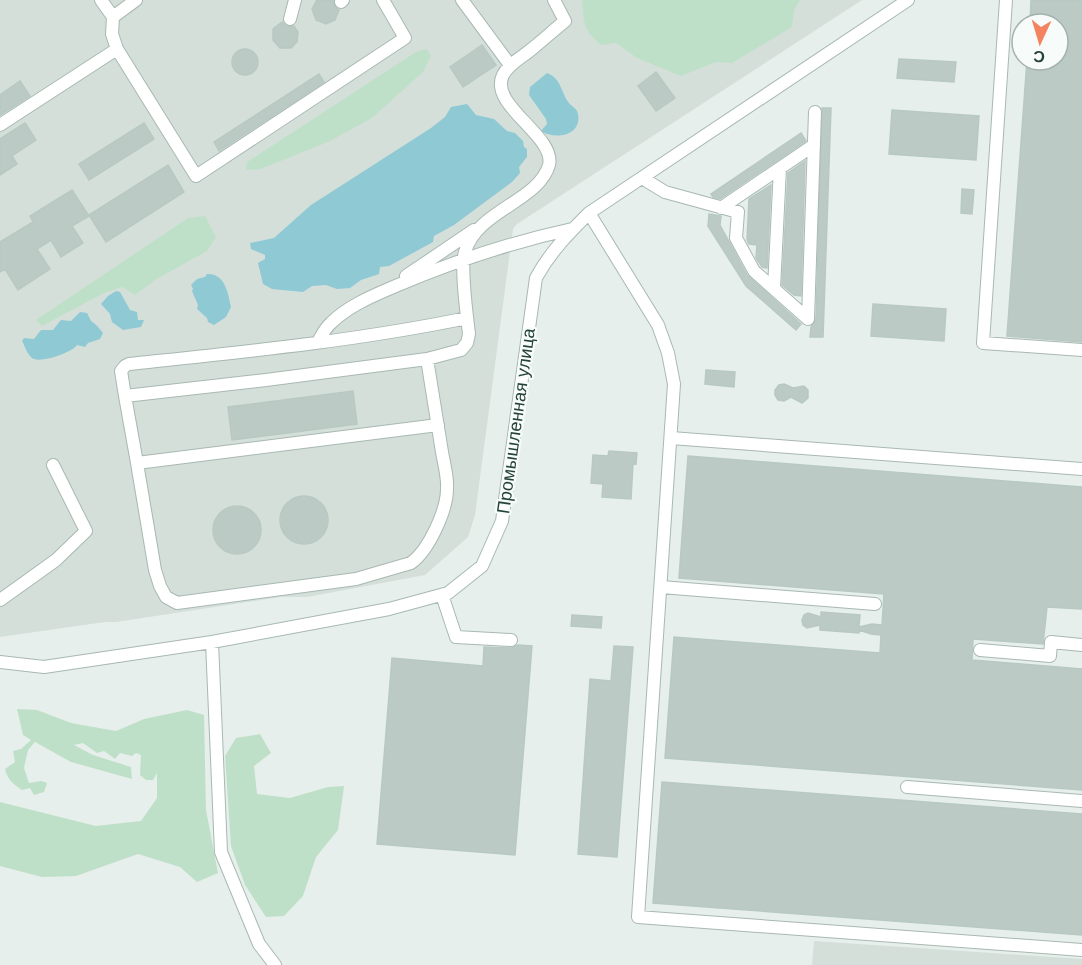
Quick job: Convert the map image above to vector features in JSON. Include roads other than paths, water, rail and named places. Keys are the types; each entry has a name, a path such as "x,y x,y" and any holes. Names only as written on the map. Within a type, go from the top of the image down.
{"street":[{"path":"101,0 113,17 112,34 117,49 196,176 405,38 383,0"},
{"path":"113,17 136,0"},
{"path":"291,19 295,0"},
{"path":"462,0 510,65"},
{"path":"383,292 480,226 534,186 544,175 549,163 549,154 540,138 517,114 501,85 502,77 510,65 565,21 554,0"},
{"name":"Промышленная улица","path":"0,662 44,667 212,642 389,609 448,593 482,566 502,521 536,278 545,261 589,213 908,0"},
{"path":"1006,0 982,343 1082,350"},
{"path":"0,125 117,49"},
{"path":"739,195 736,238 754,271 808,319 815,112"},
{"path":"721,208 813,145"},
{"path":"774,288 780,168"},
{"path":"642,178 665,192 738,212"},
{"path":"589,213 657,325 668,353 674,384 638,917 1082,950"},
{"path":"125,396 427,359 461,350 469,334 464,259 470,239 480,226"},
{"path":"318,342 328,324 346,310 383,292 442,266 532,238 573,228"},
{"path":"427,359 448,486 447,499 422,554 411,563 356,579 189,603 177,603 166,597 160,586 151,550 121,371 125,366 405,331 467,318"},
{"path":"137,463 438,424"},
{"path":"671,438 1082,469"},
{"path":"2,594 56,560 86,531 54,465"},
{"path":"661,586 875,603"},
{"path":"442,595 456,636 511,640"},
{"path":"212,642 221,852 259,944 275,965"},
{"path":"980,650 1050,656 1051,642 1082,645"},
{"path":"907,788 1082,801"}],"water":[{"path":"547,73 557,81 567,100 577,112 576,127 566,134 553,135 541,131 547,124 546,119 529,95 530,87"},
{"path":"467,104 476,115 494,119 523,141 527,149 527,157 519,167 520,173 512,182 454,225 434,236 433,242 389,266 380,267 379,274 361,280 350,288 312,286 303,292 272,289 263,284 258,263 265,259 265,255 251,249 250,243 274,238 311,205 431,128 445,117 451,107"},
{"path":"207,274 222,280 231,307 226,317 214,325 208,322 207,318 197,309 198,305 191,285"},
{"path":"116,291 120,292 130,310 137,312 138,320 144,320 141,327 123,330 112,322 110,314 101,304"},
{"path":"80,312 87,313 91,321 103,333 100,339 88,343 85,347 77,345 69,351 49,358 36,359 30,356 22,341 24,338 34,339 41,330 53,330 61,320 71,321"}]}
